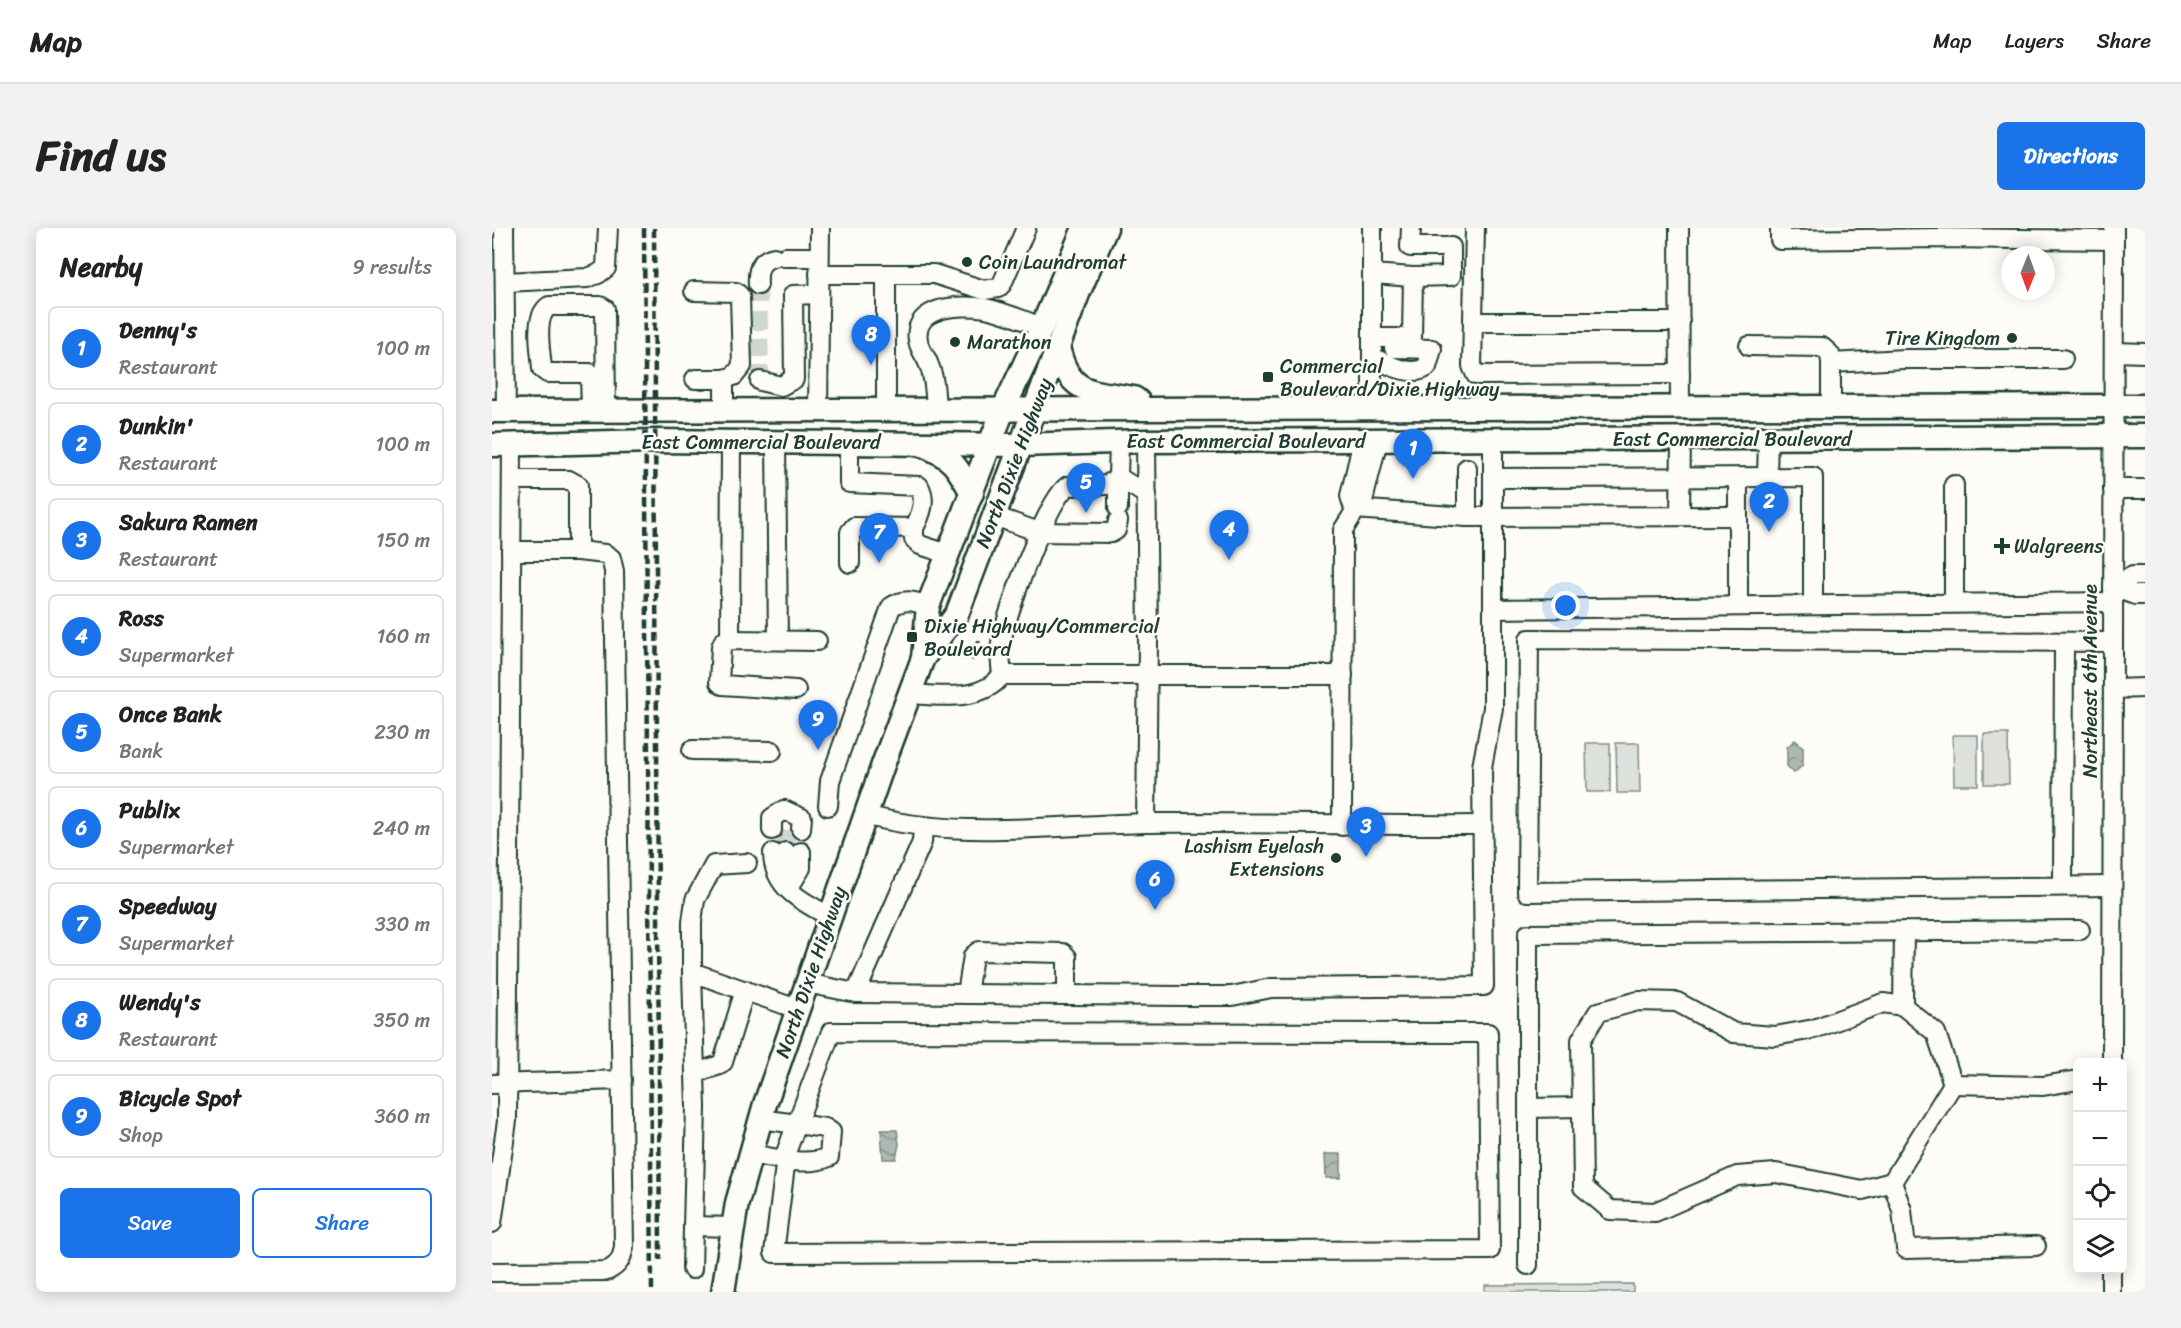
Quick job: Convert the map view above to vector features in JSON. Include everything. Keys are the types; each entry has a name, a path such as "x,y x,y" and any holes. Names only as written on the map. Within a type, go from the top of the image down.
{"main road":[{"name":"North Dixie Highway","path":"723,1292 737,1203 761,1119 829,916 923,658 928,606 1003,410 1042,327 1084,228"},
{"name":"North Dixie Highway","path":"923,658 957,614 1020,445 1106,228"},
{"path":"1058,347 1062,366 1072,381 1082,389 1134,398 1148,410"},
{"name":"East Commercial Boulevard","path":"499,411 2145,406"},
{"path":"1518,440 1548,425 1653,424 1674,417 1680,408"},
{"path":"1681,440 1695,426 1708,421 1824,418 1842,408"},
{"path":"1286,441 1292,432 1303,427 1346,424 1364,417 1372,409"},
{"path":"1371,440 1371,432 1396,422 1476,419 1491,414 1494,409"},
{"name":"East Commercial Boulevard","path":"502,445 849,442 1020,445 1146,441 2145,436"},
{"path":"919,443 945,454 972,493"}],"street":[{"path":"499,411 498,310 505,282 504,228"},
{"path":"505,282 587,278 598,274 606,268 608,228"},
{"path":"818,411 820,228"},
{"path":"758,285 759,267 768,258 779,257 886,274 934,274 984,290 998,288 1002,284 1026,228"},
{"path":"1372,228 1372,409"},
{"path":"1372,274 1413,277 1451,276 1451,247 1410,247 1411,228"},
{"path":"1475,228 1473,372 1481,377 1680,374"},
{"path":"1679,228 1680,408"},
{"path":"1780,234 2114,234"},
{"name":"Northeast 6th Avenue","path":"2112,1058 2114,234"},
{"path":"886,274 886,410"},
{"path":"1372,347 1412,338 1413,277"},
{"path":"694,291 736,292 740,296 742,366 734,376 724,379 695,379"},
{"path":"760,411 760,377 781,386 794,380 793,295 819,294"},
{"path":"598,373 547,373 542,369 540,318 549,306 600,306 605,309 598,373 598,411"},
{"path":"936,410 934,382 917,338 920,324 926,316 935,310 952,307 982,308 1042,327"},
{"path":"1474,322 1680,322"},
{"path":"1749,346 1822,347 1830,354 1842,408"},
{"path":"2114,352 2145,352"},
{"path":"1831,363 1904,358 2063,358"},
{"path":"724,379 724,411"},
{"path":"1767,439 1767,477"},
{"path":"1342,826 1343,530 1354,509 1350,496 1371,440"},
{"path":"806,983 856,993 1232,996 1271,988 1484,987 1482,767 1493,708 1493,440"},
{"path":"1680,516 1681,440"},
{"path":"1146,441 1148,674 1146,824"},
{"path":"730,640 731,442"},
{"path":"776,442 778,640"},
{"path":"849,442 849,483 919,486 922,490 922,509 914,528 914,539 920,545 948,554"},
{"path":"994,516 1040,532 1111,533 1116,530 1118,515 1119,442"},
{"path":"492,1223 507,1121 500,1084 512,480 502,445"},
{"path":"1467,468 1467,517"},
{"path":"1118,477 1147,495"},
{"path":"1002,675 1001,641 1040,532 1063,489 1068,486 1107,485 1118,477"},
{"path":"1493,478 1813,477 1813,605"},
{"path":"1738,478 1738,606"},
{"path":"512,480 569,480 578,485 578,551"},
{"path":"1954,485 1954,603"},
{"path":"2113,489 2145,489"},
{"path":"1354,509 1467,517 1738,516"},
{"path":"850,564 850,529 914,528"},
{"path":"492,1272 607,1271 616,1266 622,1257 624,1246 614,571 611,558 605,554 578,551 511,551"},
{"path":"2113,594 2133,576 2145,576"},
{"path":"1494,609 1954,603 2113,594 2145,595"},
{"path":"828,806 830,781 891,607 911,600 928,606"},
{"path":"2112,886 1527,892 1529,639 2113,642"},
{"path":"796,690 722,685 720,682 723,642 730,640 817,641"},
{"path":"2063,885 2064,643"},
{"path":"910,694 952,697 962,695 981,689 1002,675 1343,675"},
{"path":"2113,689 2145,688"},
{"path":"692,750 772,750"},
{"path":"784,808 802,818 786,830 772,818 784,808"},
{"path":"865,815 923,827 1146,824 1482,825"},
{"path":"856,993 922,842 923,827"},
{"path":"787,852 795,865 788,889 805,904 829,916"},
{"path":"692,1269 695,1073 692,972 695,900 714,865 747,863"},
{"path":"1528,1265 1528,934 2080,930"},
{"path":"1903,1006 1904,931"},
{"path":"967,994 973,956 979,951 1064,953 1067,957 1067,995"},
{"path":"692,972 797,1009"},
{"path":"695,1073 723,1062 745,990"},
{"path":"1638,1001 1677,1002 1734,1033 1775,1036 1814,1029 1882,1003 1903,1006 1936,1033 1953,1084 1892,1182 1862,1190 1776,1173 1737,1176 1655,1212 1610,1210 1583,1187 1581,1040 1598,1012 1638,1001"},
{"path":"831,1032 1488,1033 1490,1250 774,1253 786,1160 796,1125 831,1032"},
{"path":"500,1084 621,1080"},
{"path":"1953,1084 2043,1086 2073,1081"},
{"path":"2043,1086 2073,1094"},
{"path":"1528,1108 1582,1107"},
{"path":"751,1154 786,1160 822,1160 829,1157 831,1132 825,1128 761,1119"},
{"path":"1892,1182 1902,1210 1906,1249 2036,1246"},
{"path":"693,1226 733,1227"},
{"path":"2111,1274 2111,1292"}],"path":[{"path":"963,658 972,660 977,642 982,642"}],"shaded area":[{"path":"1984,734 2008,734 2009,784 1984,784"},
{"path":"1953,735 1978,735 1978,785 1954,785"},
{"path":"1586,743 1610,743 1610,792 1587,792"},
{"path":"1616,743 1639,743 1640,793 1617,793"},
{"path":"1633,1284 1633,1292 1485,1292 1485,1285"}],"water":[{"path":"1795,740 1803,747 1803,765 1794,773 1787,766 1787,747"},
{"path":"881,1130 897,1130 899,1144 896,1159 883,1159"},
{"path":"1325,1154 1341,1154 1341,1178 1326,1178"}],"tunnel":[{"path":"758,285 760,372"},
{"path":"786,830 786,852"}],"railway":[{"path":"644,228 652,1292"},
{"path":"654,228 660,1260"}],"place":[{"name":"Coin Laundromat","path":"967,262"},
{"name":"Tire Kingdom","path":"2012,338"},
{"name":"Marathon","path":"955,342"},
{"name":"Wendy's","path":"871,365"},
{"name":"Commercial Boulevard/Dixie Highway","path":"1268,377"},
{"name":"Denny's","path":"1413,479"},
{"name":"Once Bank","path":"1086,513"},
{"name":"Dunkin'","path":"1769,532"},
{"name":"Walgreens","path":"2002,546"},
{"name":"Ross","path":"1229,560"},
{"name":"Speedway","path":"879,563"},
{"name":"Dixie Highway/Commercial Boulevard","path":"912,637"},
{"name":"Bicycle Spot","path":"818,750"},
{"name":"Sakura Ramen","path":"1366,857"},
{"name":"Lashism Eyelash Extensions","path":"1336,858"},
{"name":"Publix","path":"1155,910"}]}
